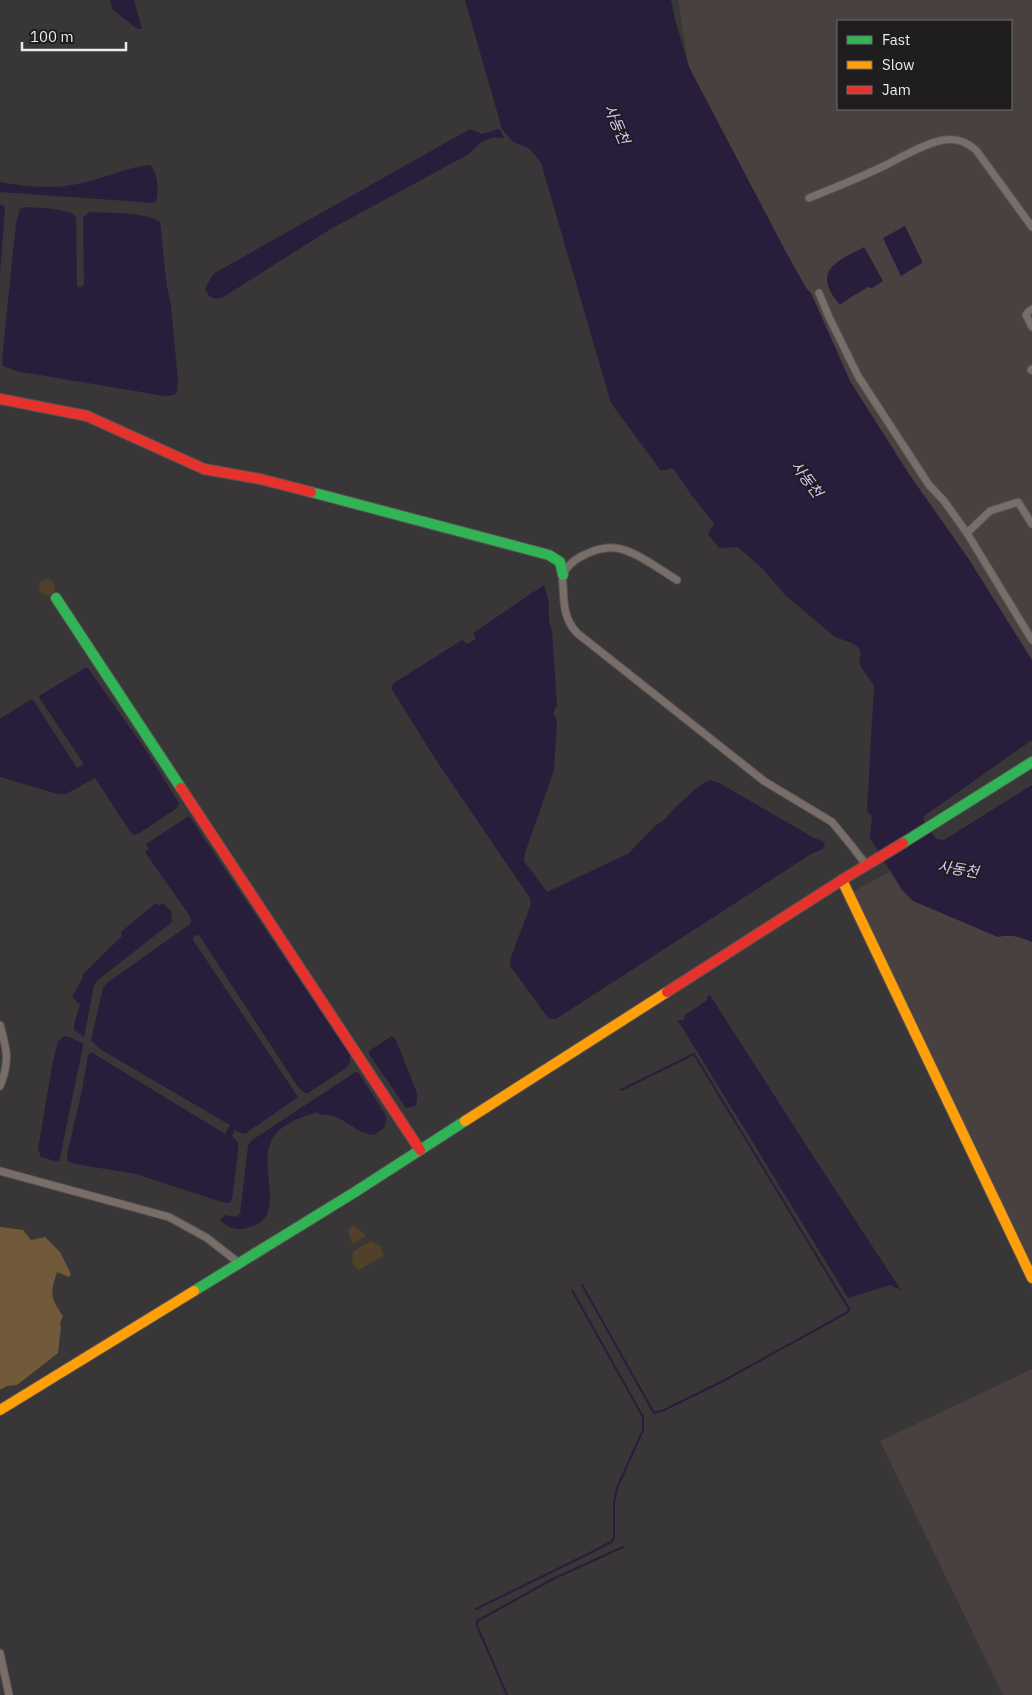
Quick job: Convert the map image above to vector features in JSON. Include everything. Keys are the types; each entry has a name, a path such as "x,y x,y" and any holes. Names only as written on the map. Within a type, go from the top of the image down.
{"street":[{"path":"809,198 875,170 933,142 957,140 968,144 976,150 1032,226"},
{"path":"819,293 858,376 929,485 944,501 967,533 1032,640"},
{"path":"1032,309 1026,315 1032,327"},
{"path":"0,399 88,416 204,469 269,482 549,555 560,562 563,575 566,616 577,633 764,781 832,822 852,845 866,866"},
{"path":"967,533 990,511 1018,502 1032,524"},
{"path":"563,575 571,564 586,553 599,549 615,548 630,551 677,580"},
{"path":"56,598 420,1150"},
{"path":"0,1410 420,1150 842,880 881,858 1032,762"},
{"path":"842,880 1032,1278"},
{"path":"0,1025 7,1052 6,1072 0,1086"},
{"path":"0,1171 169,1217 207,1238 240,1263"},
{"path":"0,1653 9,1695"}],"shaded area":[{"path":"678,0 1032,0 1032,727 695,108"},
{"path":"47,579 53,581 55,587 53,593 47,595 41,593 39,587 41,581"},
{"path":"1032,794 1032,1289 843,897"},
{"path":"354,1225 365,1237 352,1243 348,1230"},
{"path":"0,1227 23,1230 31,1240 45,1237 60,1252 71,1274 69,1277 57,1272 52,1291 54,1300 63,1316 60,1323 58,1353 17,1385 7,1386 0,1390"},
{"path":"371,1241 380,1246 384,1255 359,1270 353,1264 354,1251"},
{"path":"1032,1369 1032,1695 1003,1695 880,1441"}],"water":[{"path":"110,0 134,0 142,29 137,29 113,10"},
{"name":"사동천","path":"465,0 671,0 689,67 786,252 806,288 811,293 850,381 909,474 968,558 1032,660 1032,740 924,816 923,819 936,839 944,840 1032,785 1032,942 1015,936 998,937 913,901 902,890 870,838 872,816 867,811 874,685 862,669 859,661 861,653 858,647 852,643 835,637 785,595 764,570 738,547 719,548 708,534 714,523 692,496 673,468 661,471 611,403 541,163 530,149 512,141 502,129"},
{"path":"470,129 482,134 499,129 504,137 491,138 483,142 469,154 329,230 225,296 218,298 210,297 205,289 213,274"},
{"path":"150,165 155,173 157,183 157,199 155,203 0,192 0,182 54,187 75,185"},
{"path":"0,204 5,209 0,273"},
{"path":"26,207 60,210 76,217 78,287 82,287 84,284 83,217 90,212 126,214 146,216 160,222 171,306 178,382 177,392 174,395 165,396 16,371 3,366 2,360 16,223 20,209"},
{"path":"905,226 922,263 901,276 883,238"},
{"path":"864,247 883,281 872,288 868,287 840,305 829,288 828,273 837,262"},
{"path":"544,585 549,602 557,705 554,711 557,720 554,770 525,853 524,861 547,892 629,853 690,794 710,780 721,784 814,838 825,842 823,849 811,854 556,1019 549,1019 510,966 511,957 531,904 530,898 436,760 391,688 394,683 462,640 467,644 476,639 473,633"},
{"path":"88,668 145,749 179,803 177,808 135,835 131,833 95,778 66,794 58,794 0,777 0,719 30,700 33,700 77,768 84,764 39,696"},
{"path":"189,816 350,1055 350,1063 346,1068 308,1093 305,1093 298,1087 199,935 194,936 193,940 298,1097 246,1133 243,1134 235,1130 232,1136 238,1142 238,1153 232,1199 229,1203 136,1174 75,1164 68,1161 67,1155 88,1055 91,1052 225,1134 230,1125 100,1049 91,1040 103,988 107,983 189,925 191,921 189,915 145,852 149,849 146,844"},
{"path":"156,903 159,905 164,904 171,911 172,922 98,980 94,986 84,1037 74,1030 80,1005 72,997 83,977 82,975 122,936 121,932"},
{"path":"710,995 901,1290 890,1285 848,1298 677,1021 684,1020 685,1015 707,1000 707,997"},
{"path":"64,1036 70,1037 83,1044 83,1046 59,1162 41,1157 38,1149 53,1061 58,1042"},
{"path":"392,1036 396,1040 417,1093 415,1106 406,1108 369,1054 369,1051"},
{"path":"358,1072 385,1114 387,1120 384,1128 374,1135 369,1134 339,1119 319,1114 318,1112 287,1124 273,1138 269,1149 270,1203 267,1214 260,1222 243,1229 232,1228 223,1223 220,1220 225,1215 236,1217 240,1214 248,1146 252,1140"}],"waterway":[{"path":"582,1285 654,1413 723,1381 848,1312 849,1309 694,1054 621,1090"},
{"path":"476,1609 592,1552 611,1542 614,1538 614,1503 617,1488 643,1430 643,1417 572,1290"},
{"path":"507,1695 477,1626 477,1621 553,1579 623,1547"}],"traffic: fast":[{"path":"311,492 549,555 560,562 563,575"},
{"path":"56,598 181,788"},
{"path":"903,843 1032,762"},
{"path":"194,1291 355,1192 465,1121"}],"traffic: slow":[{"path":"842,880 1032,1278"},
{"path":"465,1121 667,992"},
{"path":"0,1410 194,1291"}],"traffic: jam":[{"path":"0,399 87,416 204,469 260,479 311,492"},
{"path":"181,788 420,1150"},
{"path":"667,992 903,843"}]}
